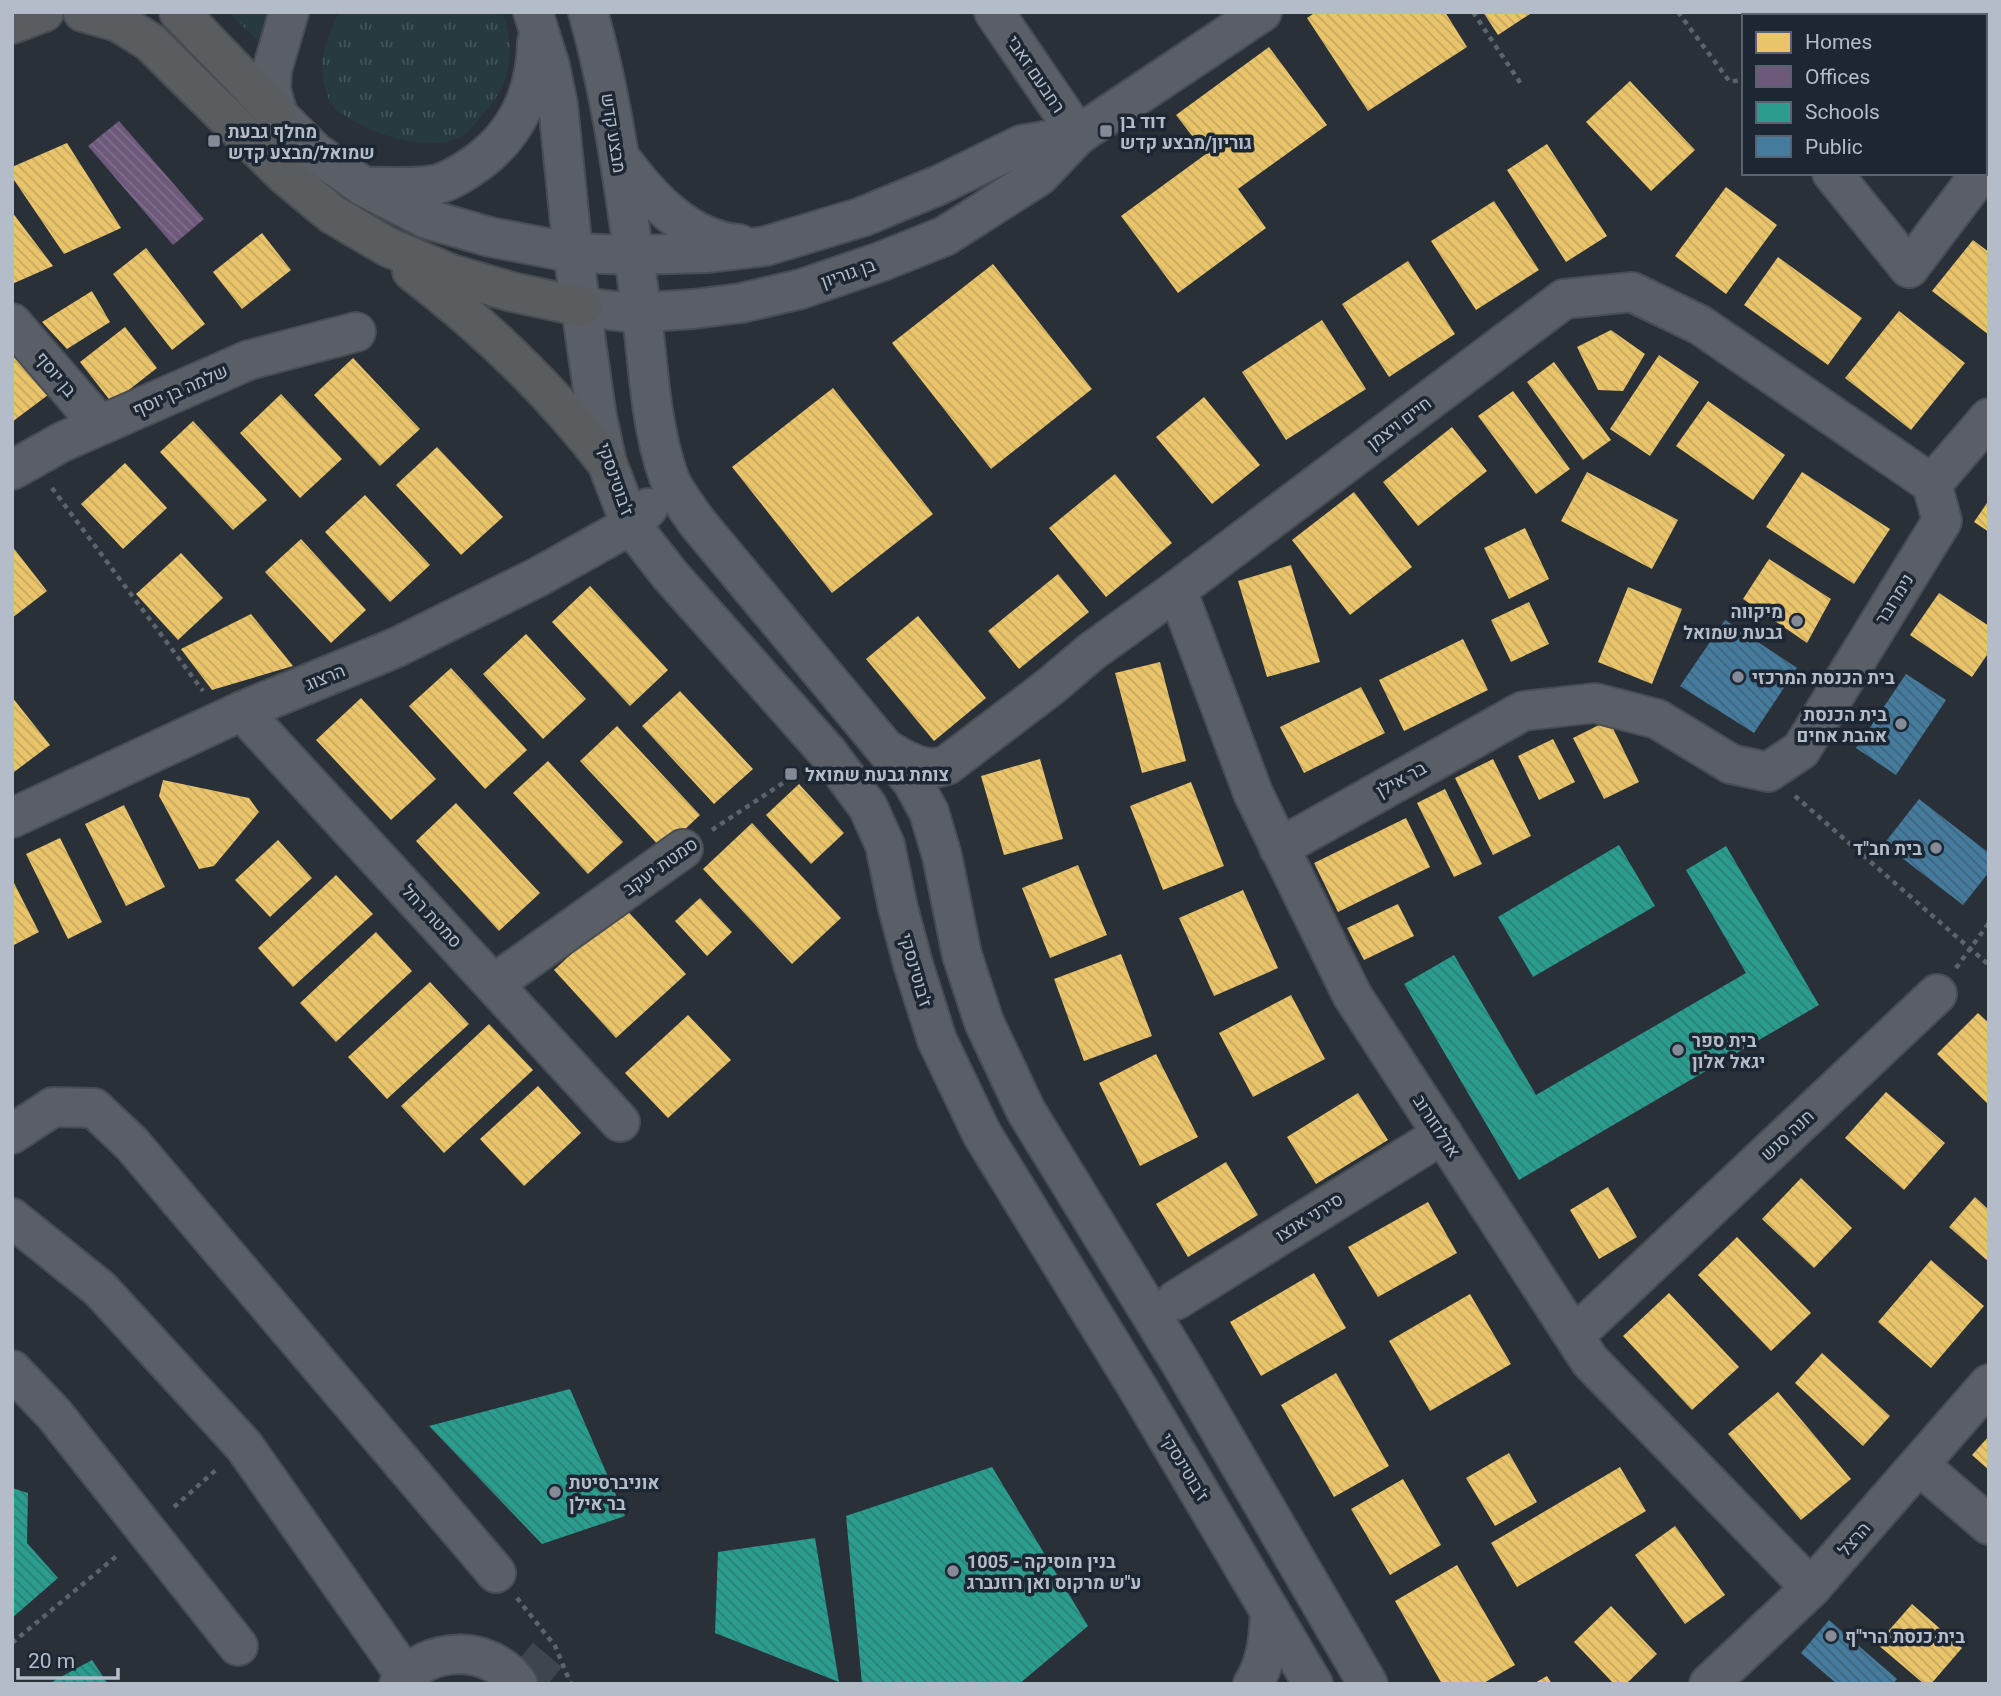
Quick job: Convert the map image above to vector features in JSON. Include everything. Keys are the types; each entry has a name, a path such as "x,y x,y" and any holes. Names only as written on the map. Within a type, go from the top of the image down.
{"highway":[{"path":"12,24 44,12"},
{"path":"83,12 118,22 150,42 285,175 332,214 388,247 451,274 512,292 582,307"},
{"path":"178,12 278,115"},
{"path":"358,229 471,316 572,418 607,463"}],"street":[{"path":"278,115 271,90 272,70 289,12"},
{"name":"מבצע קדש","path":"587,12 602,61 633,255"},
{"name":"רחבעם זאבי","path":"994,12 1078,135"},
{"name":"בן גוריון","path":"582,307 641,312 741,303 801,289 945,236 1039,176 1078,135 1262,12"},
{"path":"364,187 434,185 463,174 491,153 514,127 530,93 537,55 535,17"},
{"path":"535,17 558,105 573,253"},
{"name":"בן גוריון","path":"278,115 315,152 364,187 427,219 490,237 573,253 633,255 708,253 766,246 862,217 939,185 1021,145 1078,135"},
{"path":"616,152 639,184 662,208 695,229 731,243 766,246"},
{"path":"1834,175 1909,268 1979,175"},
{"name":"ז'בוטינסקי","path":"573,253 597,417 607,463 631,525 670,575 828,753 867,807 885,845 913,964 937,1040 982,1134 1139,1390 1313,1684"},
{"path":"633,255 650,394 668,477 696,521 912,781 929,812 942,856 962,955 984,1023 1026,1111 1182,1365 1368,1684"},
{"name":"חיים ויצמן","path":"888,750 926,768 937,769 947,765 1091,652 1564,299 1632,292 1700,325 1932,484"},
{"path":"650,394 671,345 693,309"},
{"name":"בן יוסף","path":"12,323 100,425"},
{"name":"שלמה בן יוסף","path":"21,464 100,425 249,360 356,332"},
{"path":"1932,484 1989,418"},
{"name":"הרצוג","path":"12,818 233,715 395,648 538,577 631,525 657,497 668,477"},
{"name":"נימרובר","path":"1768,772 1801,750 1942,522 1932,484"},
{"name":"ארלוזורוב","path":"1177,590 1253,793 1352,995 1590,1361 1811,1588"},
{"name":"בר אילן","path":"1279,848 1523,711 1595,703 1657,719 1731,764 1768,772"},
{"name":"סמטת רחל","path":"233,715 495,983 620,1122"},
{"name":"סמטת יעקב","path":"495,983 683,849"},
{"name":"חנה סנש","path":"1574,1336 1937,994"},
{"path":"12,1134 53,1107 94,1108 132,1144 496,1573"},
{"name":"סירני אנצו","path":"1176,1300 1443,1134"},
{"path":"12,1218 100,1289 244,1446 402,1679 422,1663 441,1656 462,1653 482,1657 501,1666 519,1684"},
{"path":"12,1370 54,1414 238,1646"},
{"name":"הרצל","path":"1709,1684 1811,1588 1989,1384"},
{"path":"1919,1465 1989,1525"},
{"path":"1252,1684 1269,1636 1270,1611"},
{"path":"1333,1684 1346,1645"}],"path":[{"path":"1473,12 1523,87"},
{"path":"1678,12 1730,82 1742,79"},
{"path":"21,464 233,715"},
{"name":"סמטת יעקב","path":"683,849 828,753"},
{"path":"1768,772 1989,965"},
{"path":"1937,994 1989,923"},
{"path":"496,1573 555,1646 571,1684"}],"green space":[{"path":"228,12 273,12 258,41"},
{"path":"339,12 502,12 510,56 508,70 498,95 470,130 451,141 421,143 404,140 359,124 331,104 323,79 325,46"}],"building: Homes":[{"path":"1316,12 1445,12 1467,47 1368,111 1307,18"},
{"path":"1483,12 1533,12 1498,35"},
{"path":"1923,12 1989,12 1989,67 1987,68 1987,14"},
{"path":"1269,47 1327,125 1238,189 1266,228 1178,293 1121,216 1206,154 1176,115"},
{"path":"1630,81 1695,150 1651,191 1586,122"},
{"path":"67,143 121,228 64,254 12,177 12,167"},
{"path":"1547,144 1607,236 1566,262 1507,170"},
{"path":"1726,187 1777,225 1726,294 1675,256"},
{"path":"1494,201 1539,270 1476,310 1431,241"},
{"path":"12,212 53,266 12,284"},
{"path":"262,233 291,270 242,309 213,272"},
{"path":"1973,240 1989,252 1989,335 1932,291"},
{"path":"146,248 205,324 172,350 113,274"},
{"path":"1778,257 1862,318 1828,365 1744,305"},
{"path":"1408,261 1455,334 1389,377 1342,304"},
{"path":"993,264 1092,389 991,469 892,343"},
{"path":"92,291 110,322 67,349 42,322"},
{"path":"1899,311 1965,363 1911,430 1845,378"},
{"path":"1322,320 1366,389 1286,440 1242,372"},
{"path":"125,327 157,368 112,403 80,362"},
{"path":"1611,330 1645,354 1623,391 1598,390 1577,347"},
{"path":"12,350 48,395 12,422"},
{"path":"1659,355 1699,382 1650,456 1610,429"},
{"path":"353,358 420,429 380,466 314,395"},
{"path":"1554,362 1611,440 1583,460 1527,382"},
{"path":"833,388 933,514 832,593 732,467"},
{"path":"1513,391 1570,469 1536,494 1478,416"},
{"path":"281,394 342,459 300,498 240,433"},
{"path":"1204,397 1260,465 1212,504 1156,437"},
{"path":"1708,401 1785,455 1753,500 1676,446"},
{"path":"193,421 267,500 233,530 160,452"},
{"path":"1452,427 1487,471 1418,526 1383,482"},
{"path":"437,447 503,517 461,555 396,485"},
{"path":"125,463 167,508 123,549 81,504"},
{"path":"1587,472 1678,520 1652,569 1561,521"},
{"path":"1802,472 1890,529 1854,584 1766,527"},
{"path":"1115,474 1172,543 1106,597 1049,528"},
{"path":"1354,492 1412,567 1350,615 1292,540"},
{"path":"365,495 430,565 390,602 325,532"},
{"path":"1989,500 1989,532 1974,522"},
{"path":"1525,528 1549,579 1509,599 1484,548"},
{"path":"301,539 366,610 331,643 265,572"},
{"path":"12,546 47,591 12,618"},
{"path":"181,553 223,598 178,640 136,594"},
{"name":"מיקווה גבעת שמואל","path":"1769,559 1831,599 1807,643 1743,599"},
{"path":"1291,565 1320,662 1267,677 1238,581"},
{"path":"1058,574 1089,612 1019,669 988,631"},
{"path":"590,586 668,670 630,706 552,622"},
{"path":"1628,587 1682,609 1652,684 1598,662"},
{"path":"1939,593 1989,626 1989,652 1972,677 1910,635"},
{"path":"1529,602 1549,644 1511,662 1491,620"},
{"path":"251,614 293,666 212,690 181,649"},
{"path":"918,616 986,698 934,741 866,659"},
{"path":"526,634 586,699 543,739 483,674"},
{"path":"1463,639 1488,690 1404,731 1379,680"},
{"path":"1160,662 1186,761 1142,773 1115,673"},
{"path":"451,668 527,750 485,789 409,706"},
{"path":"1361,687 1385,733 1304,773 1280,727"},
{"path":"680,691 753,769 714,804 642,726"},
{"path":"12,697 50,745 14,772 12,771"},
{"path":"361,698 436,779 391,820 316,740"},
{"path":"1609,720 1639,782 1604,799 1573,738"},
{"path":"617,726 700,815 663,850 580,761"},
{"path":"1553,739 1575,782 1539,800 1518,756"},
{"path":"1040,759 1063,839 1004,855 981,776"},
{"path":"1493,759 1531,836 1493,855 1455,778"},
{"path":"548,761 623,842 588,874 513,793"},
{"path":"163,780 249,798 259,812 214,866 199,869 159,796"},
{"path":"1191,782 1224,866 1163,890 1130,806"},
{"path":"799,784 844,833 811,864 766,815"},
{"path":"1445,789 1482,864 1454,877 1417,803"},
{"path":"456,803 540,893 499,931 416,841"},
{"path":"124,805 165,887 126,906 85,824"},
{"path":"1406,818 1430,867 1338,912 1314,863"},
{"path":"752,823 841,918 792,964 703,869"},
{"path":"60,838 102,922 68,939 26,854"},
{"path":"278,840 312,878 270,917 235,880"},
{"path":"1078,865 1107,935 1050,958 1022,888"},
{"path":"336,875 373,914 293,987 258,948"},
{"path":"12,879 39,932 12,946"},
{"path":"1243,890 1278,968 1214,996 1179,918"},
{"path":"700,898 732,932 707,956 675,921"},
{"path":"1398,904 1414,936 1364,960 1347,928"},
{"path":"623,906 686,974 616,1038 554,970"},
{"path":"376,932 412,971 336,1042 300,1003"},
{"path":"1121,954 1152,1036 1084,1061 1054,979"},
{"path":"430,982 469,1024 387,1099 348,1057"},
{"path":"1291,995 1325,1059 1253,1097 1219,1033"},
{"path":"1978,1013 1989,1023 1989,1105 1937,1054"},
{"path":"688,1015 731,1060 668,1118 625,1073"},
{"path":"489,1024 533,1070 444,1153 401,1106"},
{"path":"1156,1054 1198,1137 1140,1166 1099,1083"},
{"path":"538,1086 581,1133 524,1186 480,1139"},
{"path":"1886,1092 1945,1143 1904,1190 1845,1138"},
{"path":"1358,1093 1388,1140 1316,1184 1287,1137"},
{"path":"1226,1162 1258,1215 1188,1257 1156,1204"},
{"path":"1801,1178 1852,1228 1814,1268 1762,1219"},
{"path":"1608,1187 1637,1237 1599,1259 1570,1210"},
{"path":"1975,1197 1989,1210 1989,1262 1949,1227"},
{"path":"1428,1202 1457,1253 1378,1297 1348,1247"},
{"path":"1737,1237 1811,1313 1771,1351 1698,1275"},
{"path":"1931,1260 1984,1306 1931,1368 1878,1322"},
{"path":"1314,1273 1346,1328 1261,1376 1230,1322"},
{"path":"1669,1293 1739,1367 1692,1410 1623,1336"},
{"path":"1470,1294 1511,1364 1430,1411 1389,1341"},
{"path":"1822,1353 1890,1416 1863,1446 1795,1383"},
{"path":"1336,1373 1389,1466 1334,1497 1281,1405"},
{"path":"1778,1392 1851,1479 1801,1520 1728,1434"},
{"path":"1989,1436 1989,1470 1972,1455"},
{"path":"1509,1453 1537,1502 1495,1526 1466,1478"},
{"path":"1620,1467 1646,1511 1517,1587 1491,1543"},
{"path":"1403,1479 1441,1545 1390,1575 1351,1509"},
{"path":"1675,1526 1725,1595 1685,1624 1635,1555"},
{"path":"1457,1565 1515,1665 1482,1684 1442,1684 1395,1601"},
{"path":"1912,1604 1962,1648 1931,1684 1924,1684 1877,1644"},
{"path":"1611,1606 1657,1654 1626,1684 1614,1684 1574,1642"},
{"path":"1547,1676 1552,1684 1533,1684"}],"building: Offices":[{"path":"119,121 204,219 173,245 88,146"}],"building: Schools":[{"path":"1619,845 1655,906 1533,977 1498,917"},
{"name":"בית ספר יגאל אלון","path":"1726,846 1819,1005 1519,1180 1404,984 1454,955 1536,1095 1746,973 1686,870"},
{"path":"570,1389 625,1516 542,1544 429,1426"},
{"name":"1005 - בנין מוסיקה ע\"ש מרקוס ואן רוזנברג","path":"992,1467 1088,1626 1019,1684 862,1684 846,1516"},
{"path":"12,1488 28,1493 27,1543 58,1578 12,1618"},
{"path":"815,1538 839,1682 715,1633 718,1552"},
{"path":"92,1660 108,1684 48,1684"}],"building: Public":[{"name":"בית הכנסת המרכזי","path":"1725,620 1797,668 1754,733 1680,686"},
{"name":"בית הכנסת אהבת אחים","path":"1906,674 1946,700 1896,775 1856,748"},
{"name":"בית חב\"ד","path":"1919,799 1989,853 1989,872 1963,905 1884,844"},
{"name":"בית כנסת הרי\"ף","path":"1829,1620 1897,1679 1893,1684 1837,1684 1801,1653"}],"tunnel":[{"path":"523,1684 555,1646"}],"place":[{"name":"דוד בן גוריון/מבצע קדש","path":"1106,131"},
{"name":"מחלף גבעת שמואל/מבצע קדש","path":"214,141"},
{"name":"מיקווה גבעת שמואל","path":"1797,621"},
{"name":"בית הכנסת המרכזי","path":"1738,677"},
{"name":"בית הכנסת אהבת אחים","path":"1901,724"},
{"name":"צומת גבעת שמואל","path":"791,774"},
{"name":"בית חב\"ד","path":"1936,848"},
{"name":"בית ספר יגאל אלון","path":"1678,1050"},
{"name":"אוניברסיטת בר אילן","path":"555,1492"},
{"name":"1005 - בנין מוסיקה ע\"ש מרקוס ואן רוזנברג","path":"953,1571"},
{"name":"בית כנסת הרי\"ף","path":"1831,1636"}]}
